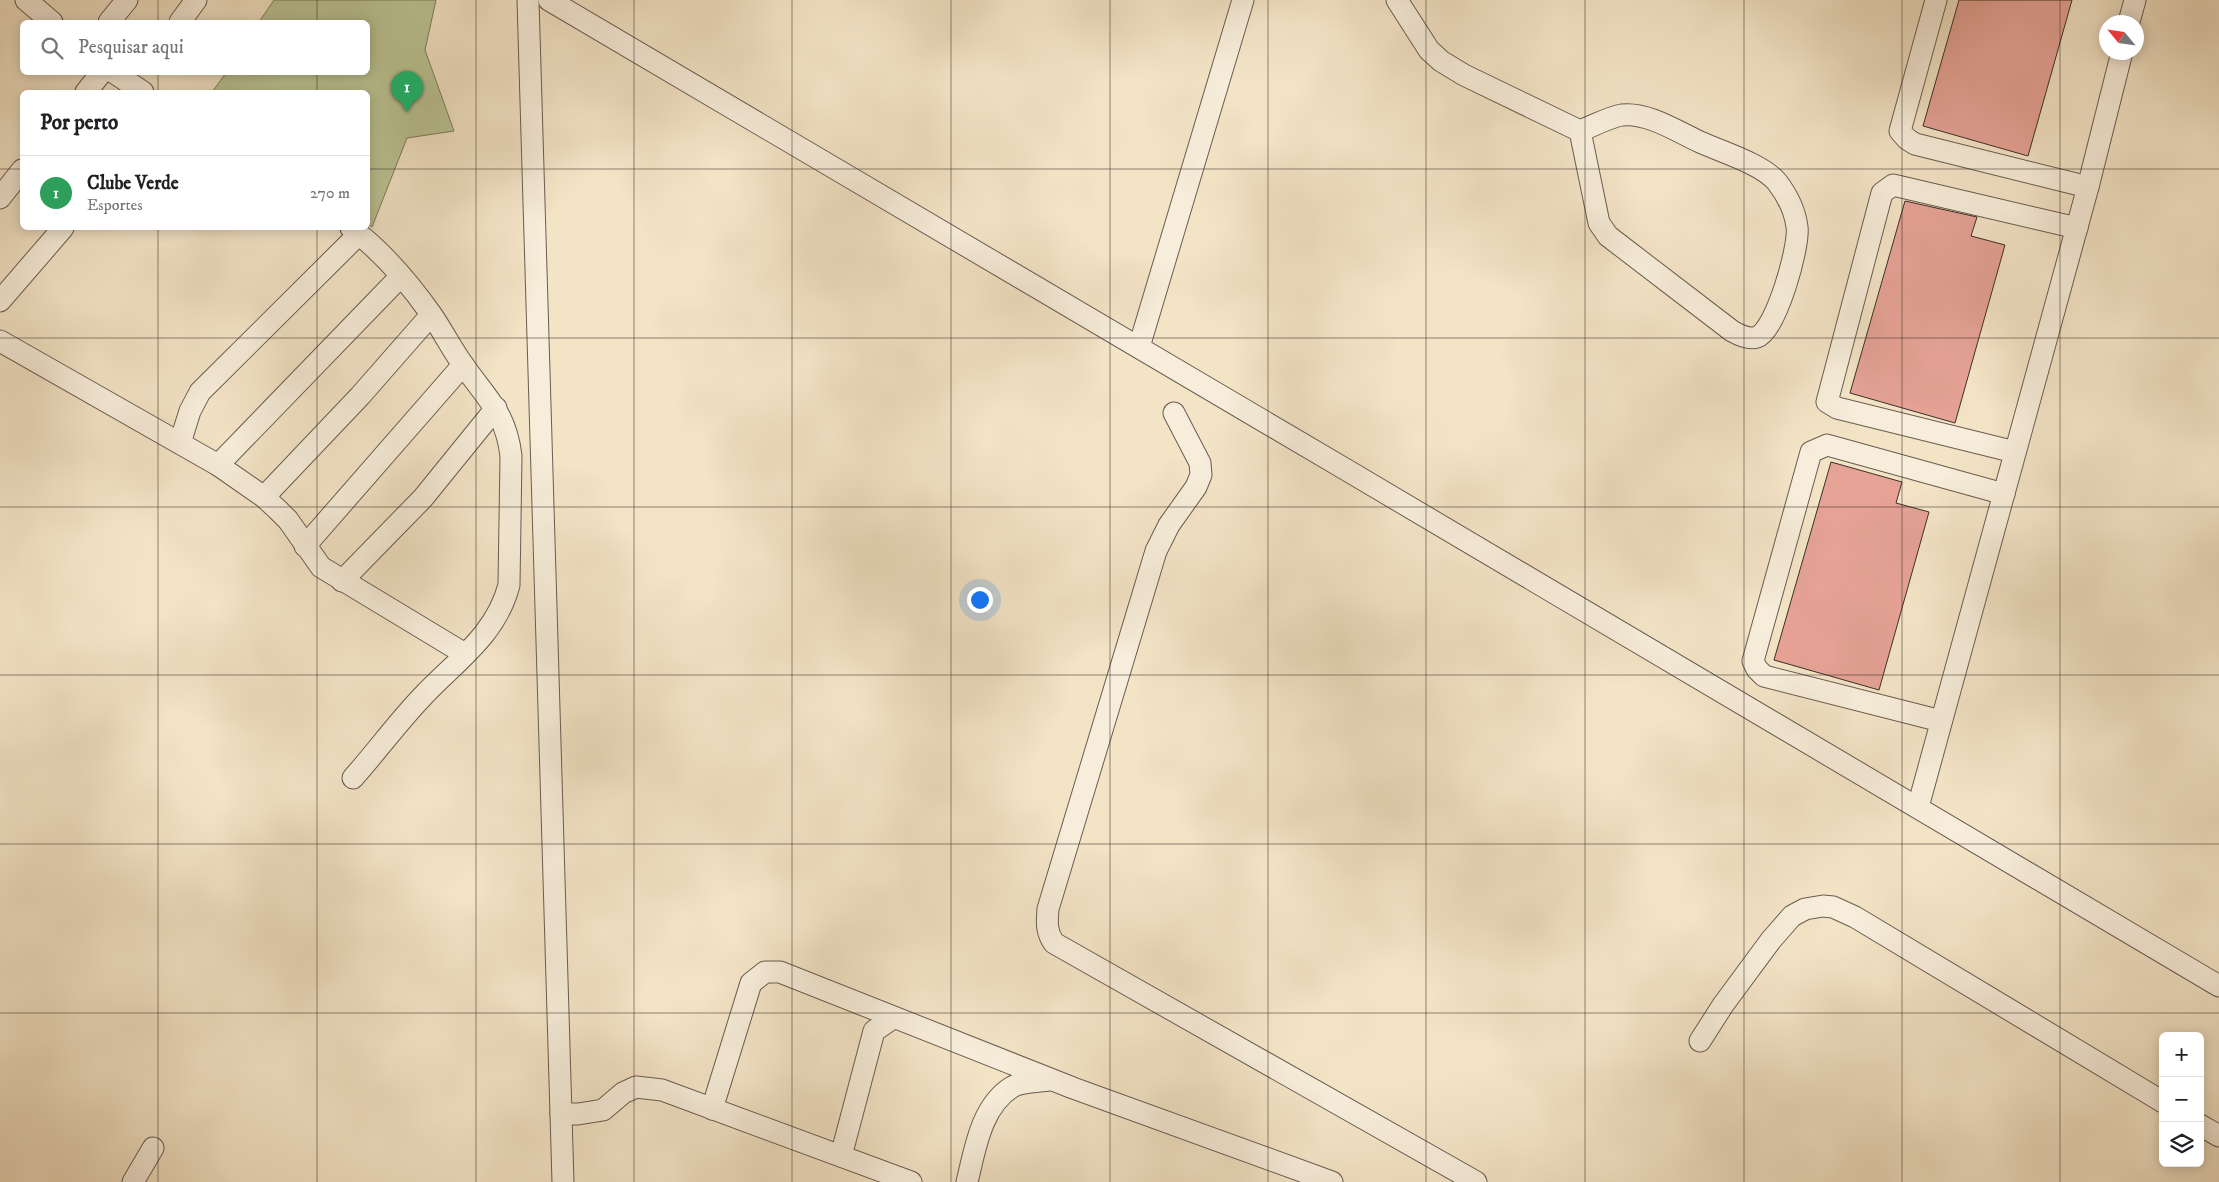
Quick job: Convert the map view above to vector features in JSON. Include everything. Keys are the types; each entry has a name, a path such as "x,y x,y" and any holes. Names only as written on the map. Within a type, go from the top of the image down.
{"street":[{"path":"26,0 50,20"},
{"path":"111,20 127,0"},
{"path":"181,20 196,0"},
{"path":"528,0 563,1182"},
{"path":"549,0 2219,986"},
{"path":"1139,347 1244,0"},
{"path":"1397,0 1430,50 1441,61 1464,75 1580,131 1621,115 1637,116 1658,123 1757,167 1776,180 1793,209 1798,228 1795,249 1776,314 1765,332 1756,338 1743,337 1732,331 1608,236 1599,223 1580,131"},
{"path":"1936,0 1900,131 1915,144 2088,187"},
{"path":"2131,15 2135,0"},
{"path":"1918,807 2077,228 2120,60"},
{"path":"88,90 100,75"},
{"path":"120,75 141,84"},
{"path":"0,198 20,173"},
{"path":"2015,452 1837,408 1827,402 1882,193 1893,185 2077,228"},
{"path":"0,301 61,230"},
{"path":"180,443 190,411 200,392 355,231 385,257 401,276 431,315 463,366 496,408 509,436 511,456 510,585 505,601 494,623 409,710 353,778"},
{"path":"218,466 401,276"},
{"path":"264,497 360,396 431,315"},
{"path":"0,341 218,466 264,497 288,520 321,567 465,654"},
{"path":"306,546 463,366"},
{"path":"342,581 423,498 496,408"},
{"path":"1174,413 1200,463 1200,475 1196,487 1169,525 1156,551 1048,909 1046,927 1049,937 1054,943 1476,1182"},
{"path":"1941,722 1764,676 1757,669 1753,660 1811,452 1827,445 2004,494"},
{"path":"1700,1041 1770,940 1792,916 1805,909 1823,906 1833,907 1855,917 2159,1100"},
{"path":"712,1109 751,983 765,972 780,972 1051,1080 1332,1182"},
{"path":"841,1156 874,1031 893,1018"},
{"path":"967,1182 981,1129 998,1098 1014,1086 1051,1080"},
{"path":"561,1114 578,1114 603,1110 623,1093 636,1087 662,1090 911,1182"},
{"path":"2204,1127 2219,1136"},
{"path":"133,1182 153,1148"}],"green space":[{"path":"274,0 436,0 425,50 454,131 407,138 372,227 370,226 370,90 213,90 225,75 370,75 370,20 260,20"}],"building":[{"path":"1959,0 2072,0 2028,156 1923,126"},
{"path":"1905,201 1977,217 1971,236 2005,245 1955,423 1850,393"},
{"path":"1831,462 1902,482 1896,503 1929,512 1879,690 1774,660"}],"place":[{"name":"Clube Verde","path":"407,112"}]}
